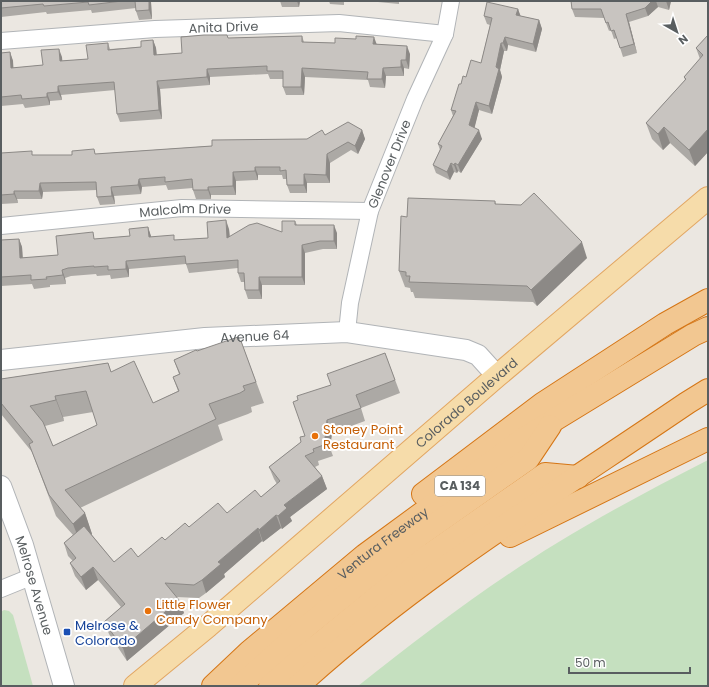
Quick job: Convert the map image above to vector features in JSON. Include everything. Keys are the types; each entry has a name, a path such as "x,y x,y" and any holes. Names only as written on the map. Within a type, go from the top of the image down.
{"highway":[{"path":"365,555 414,500 536,409 665,324 708,300"},
{"name":"Ventura Freeway","path":"214,686 249,652 365,555 523,439 693,335 708,328"},
{"path":"298,686 329,658 445,567 708,390"},
{"path":"240,686 306,627 420,534 528,458 556,419"},
{"path":"445,567 708,439"},
{"path":"270,686 297,662 426,557 545,474 578,477"}],"main road":[{"name":"Colorado Boulevard","path":"135,686 208,626 497,376 708,198"}],"street":[{"name":"Glenover Drive","path":"347,332 350,303 370,211 415,99 445,34 451,1"},
{"name":"Anita Drive","path":"1,41 155,29 339,24 445,34"},
{"name":"Malcolm Drive","path":"1,226 182,208 370,211"},
{"name":"Avenue 64","path":"1,360 205,338 347,332 466,350 481,358 497,376"},
{"name":"Melrose Avenue","path":"1,486 14,518 33,576 64,686"},
{"path":"1,589 33,576"}],"green space":[{"path":"708,460 708,686 358,686 455,612 531,559 613,510"},
{"path":"4,610 9,611 13,615 33,686 1,686 1,612"}],"building":[{"path":"1,1 122,1 89,5 88,2 1,8"},
{"path":"135,1 149,1 149,10 136,11"},
{"path":"571,1 652,1 645,8 626,14 634,44 620,48 614,30 611,31 608,22 606,23 601,9 572,9"},
{"path":"487,2 518,9 516,15 539,20 533,44 505,37 503,43 501,43 496,67 499,69 489,106 476,102 469,125 479,130 458,165 451,163 447,172 433,165 442,146 438,144 456,111 451,110 459,84 461,84 463,76 466,77 471,60 481,63 492,18 484,16"},
{"path":"227,35 228,38 302,36 302,42 335,43 335,38 356,39 356,36 374,37 373,44 407,46 406,60 401,60 401,67 383,68 382,79 367,79 368,72 302,68 301,87 283,87 283,71 267,71 267,66 207,69 207,77 157,81 159,110 117,114 114,82 58,86 58,92 47,93 47,97 22,99 21,95 1,97 1,53 10,52 11,68 43,65 41,50 59,49 60,61 88,59 86,45 108,43 108,50 141,47 141,41 153,40 154,55 182,53 181,37"},
{"path":"708,35 708,129 689,150 664,127 658,134 646,123 686,79 684,77 703,55 696,48"},
{"path":"348,122 362,130 355,146 348,142 327,154 326,175 304,174 304,185 287,185 286,170 280,171 280,167 255,167 255,171 233,172 233,186 208,187 208,190 193,190 192,179 165,182 165,177 139,179 138,185 111,187 112,196 97,197 96,182 40,183 39,191 14,191 14,194 1,195 1,153 32,151 32,155 72,155 72,151 94,149 95,154 212,146 212,140 307,139 322,130 325,135"},
{"path":"534,193 582,242 531,290 527,286 409,282 410,276 406,276 406,272 399,271 401,216 407,217 408,198 495,201 495,204 521,205"},
{"path":"226,220 227,238 249,225 257,223 282,232 282,221 295,221 295,225 334,225 334,241 320,241 302,245 302,277 259,277 259,290 245,290 244,273 238,273 238,260 186,264 185,256 126,261 126,269 108,270 108,266 68,268 62,270 63,275 46,277 47,279 31,280 31,275 1,277 1,240 19,239 20,258 58,255 56,236 93,232 94,239 130,236 129,229 148,227 149,237 174,235 174,240 208,238 207,222"},
{"path":"238,337 240,342 241,341 256,382 243,386 245,390 240,393 209,404 216,419 65,490 85,513 73,524 49,495 29,444 33,442 1,403 1,379 108,363 111,372 134,361 153,403 179,391 173,377 180,374 174,360 196,350 197,351","holes":["86,391 97,425 53,446 43,422 30,406 56,400 55,396"]},
{"path":"385,353 395,380 356,395 361,408 327,420 325,438 329,443 313,449 314,452 305,456 322,476 284,505 287,508 278,516 276,515 259,530 258,528 218,562 221,564 202,580 194,585 165,583 179,600 123,648 104,622 125,604 93,567 81,577 70,563 76,558 64,543 84,526 114,562 131,548 138,557 162,537 165,540 185,523 189,527 218,503 227,513 255,490 261,497 280,481 269,467 301,442 300,437 305,436 293,402 298,400 297,396 331,385 327,374"}],"place":[{"name":"Stoney Point Restaurant","path":"315,436"},
{"name":"Little Flower Candy Company","path":"148,611"},
{"name":"Melrose & Colorado","path":"67,632"}]}
